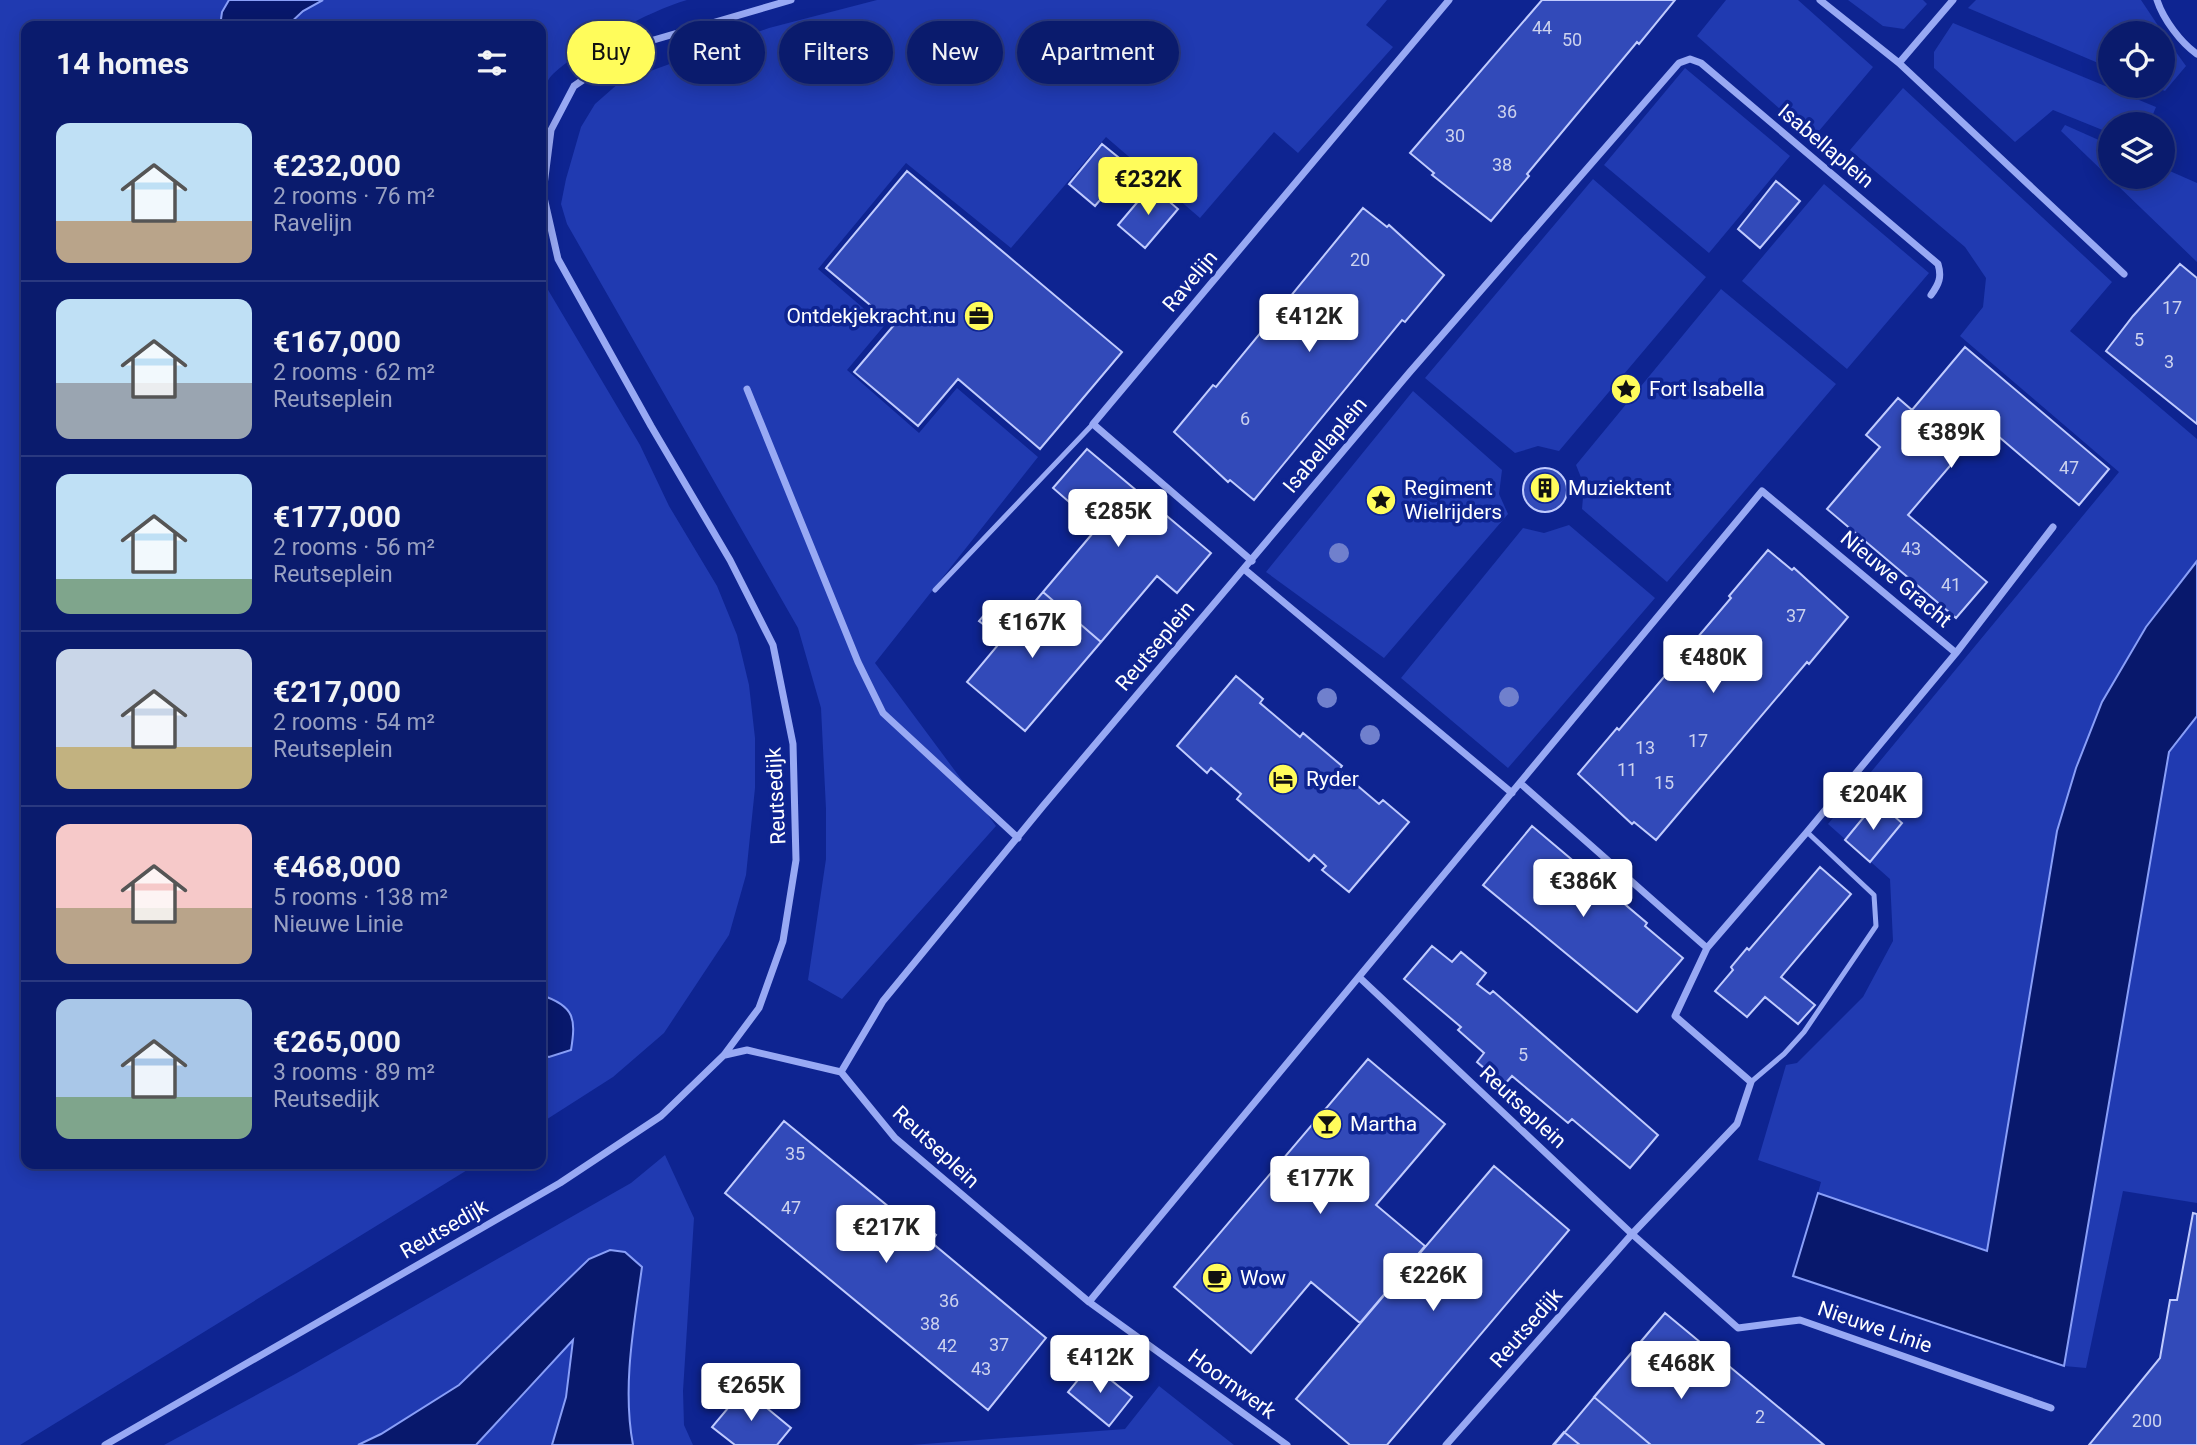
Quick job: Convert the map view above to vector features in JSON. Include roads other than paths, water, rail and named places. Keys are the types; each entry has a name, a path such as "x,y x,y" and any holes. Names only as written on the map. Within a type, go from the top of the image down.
{"street":[{"name":"Reutsedijk","path":"546,169 551,130 574,86 633,46 791,0"},
{"name":"Ravelijn","path":"1093,424 1449,0"},
{"path":"1820,0 1899,63 2124,274"},
{"path":"1899,63 1953,0"},
{"path":"2157,0 2160,10 2189,49 2197,54"},
{"name":"Isabellaplein","path":"1244,569 1588,166 1679,63 1689,59 1701,63 1938,264 1941,274 1939,284 1931,295"},
{"name":"Reutsedijk","path":"106,1445 560,1183 661,1116 724,1055 759,1008 783,942 796,860 793,744 773,646 730,560 651,426 558,259 546,206"},
{"path":"747,390 858,662 883,713 1018,838"},
{"path":"1093,424 1252,561"},
{"name":"Nieuwe Gracht","path":"1520,783 1762,491 1956,653 1707,948 1675,1016 1751,1082"},
{"path":"1956,653 2053,527"},
{"path":"1244,569 1511,793"},
{"name":"Reutseplein","path":"1089,1302 895,1138 841,1072 883,1001 1244,569"},
{"path":"1089,1302 1520,783 1707,948"},
{"name":"Reutseplein","path":"1359,977 1632,1234"},
{"path":"724,1055 747,1050 841,1072"},
{"path":"1632,1234 1737,1124 1751,1082"},
{"name":"Reutsedijk","path":"1446,1445 1632,1234"},
{"name":"Nieuwe Linie","path":"1632,1234 1738,1328 1800,1320 2051,1408"},
{"name":"Hoornwerk","path":"1089,1302 1287,1445"}],"lane":[{"path":"935,590 1093,424"},
{"path":"1751,1082 1784,1054 1804,1032 1876,926 1874,895 1807,832"}],"place":[{"name":"Ontdekjekracht.nu","path":"979,316"},
{"name":"Fort Isabella","path":"1626,389"},
{"name":"Muziektent","path":"1545,488"},
{"name":"Regiment Wielrijders","path":"1381,500"},
{"name":"Ryder","path":"1283,779"},
{"name":"Martha","path":"1327,1124"},
{"name":"Wow","path":"1217,1278"}]}
